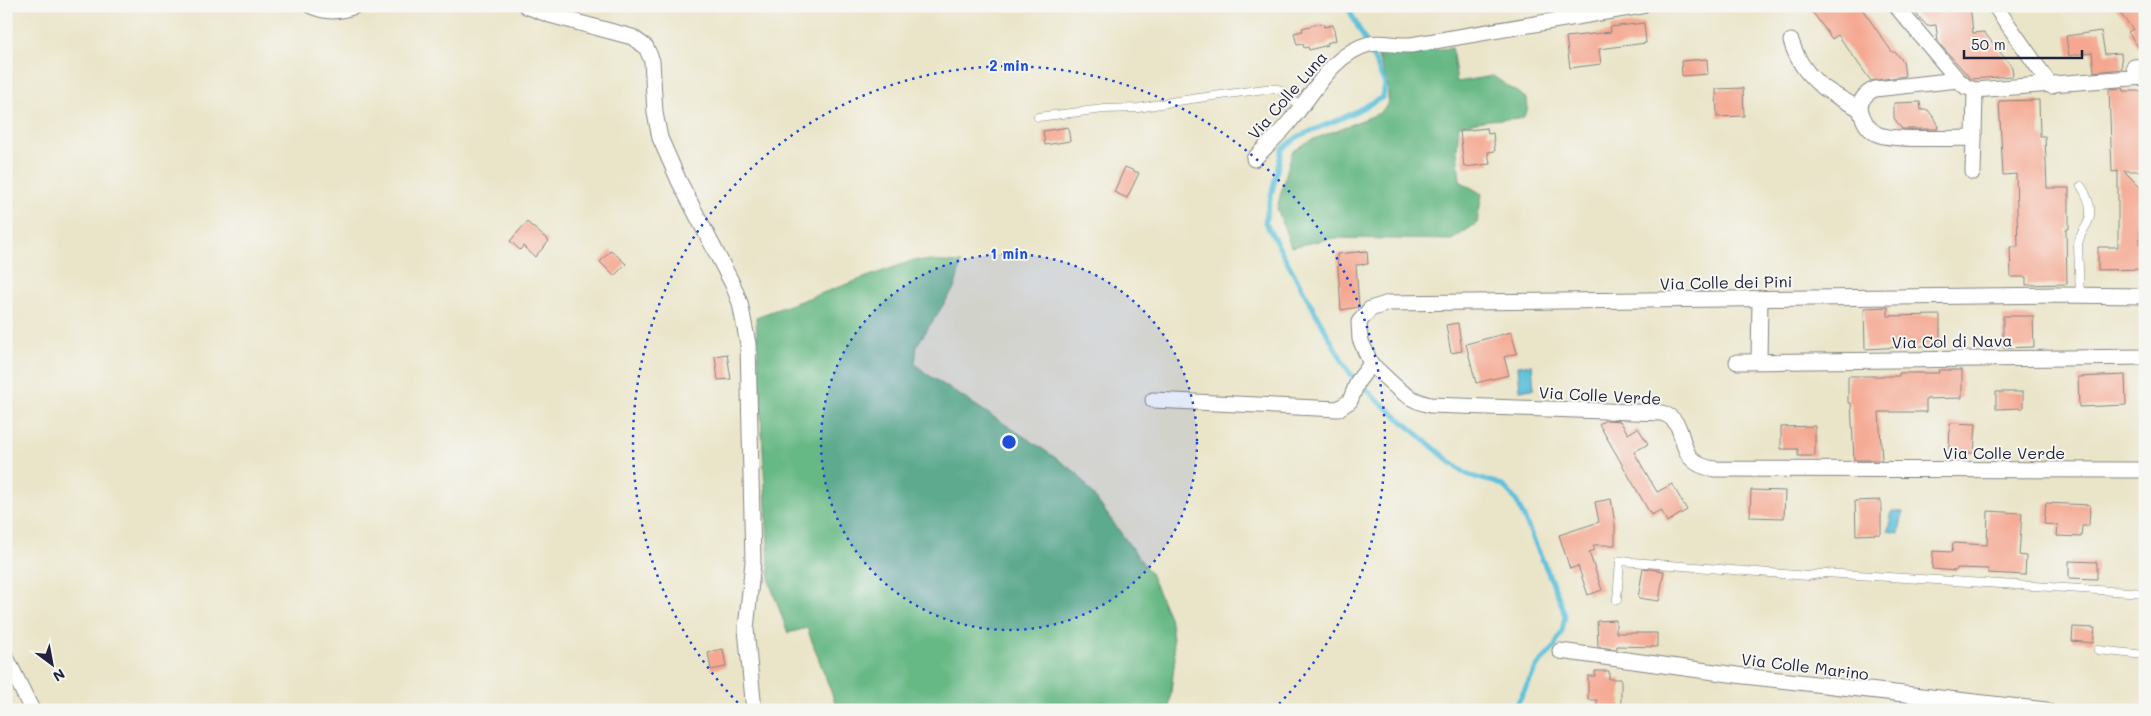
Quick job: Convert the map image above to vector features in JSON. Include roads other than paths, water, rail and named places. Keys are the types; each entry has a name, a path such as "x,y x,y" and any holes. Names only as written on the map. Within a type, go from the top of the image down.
{"street":[{"path":"311,6 330,12 355,6"},
{"path":"526,6 550,15 626,35 636,39 646,47 652,61 655,114 660,138 740,303 748,344 753,562 746,638 754,710"},
{"name":"Via Colle Luna","path":"1254,159 1302,107 1338,61 1351,52 1369,44 1411,45 1641,6"},
{"path":"1896,6 1958,80 1966,87 1975,90 2051,86 2145,77"},
{"path":"1995,6 2051,86"},
{"path":"1791,41 1798,60 1815,82 1860,109"},
{"path":"1958,80 1874,89 1864,96 1860,103 1860,109 1868,127 1882,136 1974,138"},
{"path":"1973,172 1975,90"},
{"name":"Via Colle dei Pini","path":"1362,376 1359,322 1370,309 1384,303 2080,295 2145,296"},
{"path":"1759,361 1760,299"},
{"name":"Via Col di Nava","path":"1737,362 2145,357"},
{"path":"1153,400 1334,409 1347,404 1352,399 1362,376"},
{"name":"Via Colle Verde","path":"1362,376 1409,399 1430,405 1662,413 1673,419 1677,424 1685,450 1691,459 1702,466 1715,469 2145,470"},
{"name":"Via Colle Marino","path":"1560,651 1993,707 2046,710"},
{"path":"6,656 32,710"}],"lane":[{"path":"1038,117 1104,109 1138,108 1264,89 1278,89 1302,107"},
{"path":"2080,295 2078,245 2079,237 2088,223 2090,211 2087,196 2081,186"},
{"path":"1617,600 1620,560 1808,576 1825,572 2145,593"},
{"path":"2098,650 2145,655"}],"water":[{"path":"1532,365 1534,389 1520,390 1518,366"},
{"path":"1892,511 1903,512 1899,533 1888,531"}],"waterway":[{"path":"1347,6 1366,42"},
{"path":"1370,50 1385,84 1383,97 1349,115 1299,136 1282,149 1265,222 1348,371 1375,398 1454,465 1476,478 1500,484 1506,488 1518,504 1560,600 1565,616 1562,631 1554,648 1537,666 1514,710"}]}
